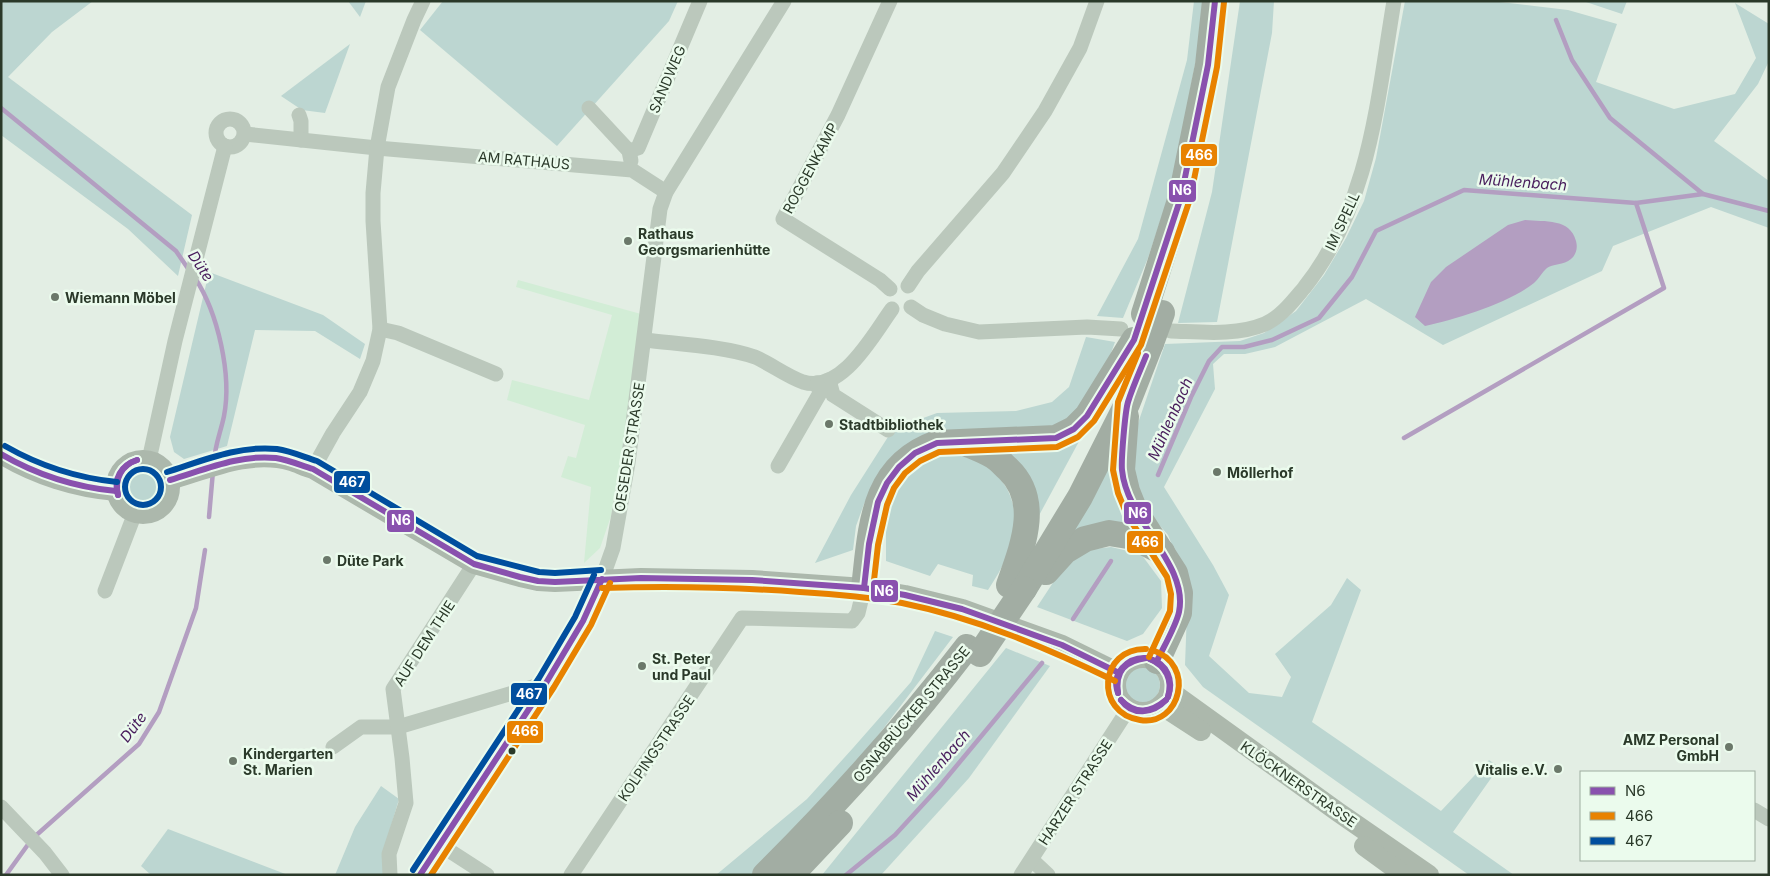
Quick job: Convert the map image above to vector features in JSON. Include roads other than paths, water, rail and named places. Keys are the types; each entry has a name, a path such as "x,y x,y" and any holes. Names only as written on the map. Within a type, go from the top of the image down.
{"highway":[{"name":"OSNABRÜCKER STRASSE","path":"791,875 904,753 1016,587 1080,497 1126,404 1181,197 1208,65 1215,1"},
{"name":"OSNABRÜCKER STRASSE","path":"1016,587 1147,328 1199,192 1222,72 1229,1"},
{"path":"864,588 872,518 876,504 889,479 898,468 921,448 937,443 1056,438 1074,429 1087,416 1147,328"},
{"path":"1126,404 1122,470 1127,491 1136,511 1175,573 1180,594 1179,613 1156,661"},
{"path":"962,442 995,457 1014,475 1026,498 1027,524 1016,587"},
{"path":"1016,587 1048,570 1064,551 1085,539 1109,533 1134,537 1163,552"},
{"name":"OSNABRÜCKER STRASSE","path":"765,875 816,824 887,747 932,693 974,651"}],"main road":[{"path":"1,454 26,467 60,480 103,490 116,491"},
{"path":"170,480 250,458 290,461 312,469 474,564 538,581 641,578 752,580 864,588 905,595 962,609 1062,645 1119,673"},
{"path":"140,460 149,460 162,467 170,480 169,496 159,509 151,513 135,512 122,504 116,491 116,482 124,467 140,460"},
{"name":"OESEDER STRASSE","path":"420,875 546,682 583,621 602,579"},
{"path":"1148,658 1156,661 1163,666 1171,682 1166,698 1154,710 1145,712 1129,708 1118,696 1116,680 1119,673 1124,665 1131,660 1148,658"},
{"name":"KLÖCKNERSTRASSE","path":"1166,698 1180,716 1404,875"},
{"name":"KLÖCKNERSTRASSE","path":"1166,698 1338,812 1428,875"}],"street":[{"path":"312,469 360,392 373,361 380,330 373,212 377,148 388,87 423,1"},
{"name":"SANDWEG","path":"630,151 638,148 700,1"},
{"name":"OESEDER STRASSE","path":"602,579 614,539 628,463 645,340 658,222 666,192 784,1"},
{"name":"ROGGENKAMP","path":"890,1 838,115 783,219 880,280 890,289"},
{"path":"908,286 918,271 1004,173 1046,111 1080,48 1097,1"},
{"name":"IM SPELL","path":"911,308 923,316 945,324 979,332 1087,327 1214,332 1244,330 1267,323 1289,305 1320,268 1355,197 1368,155 1394,1"},
{"path":"589,108 630,151 632,170"},
{"path":"299,115 301,121 301,140"},
{"path":"230,118 235,119 242,125 244,134 241,142 234,146 225,146 220,143 216,135 221,121 230,118"},
{"name":"AM RATHAUS","path":"244,134 377,148 632,170 666,192"},
{"path":"149,460 164,386 225,146"},
{"path":"900,284 908,286 915,296 911,308 900,312 892,309 887,301 890,289 900,284"},
{"path":"645,340 734,351 755,358 802,382 823,381 844,372 892,309"},
{"path":"380,330 398,333 496,374"},
{"path":"823,381 833,395 888,430"},
{"path":"778,466 820,393 823,381"},
{"path":"105,591 135,512"},
{"name":"AUF DEM THIE","path":"390,875 389,854 406,803 393,689 474,564"},
{"name":"KOLPINGSTRASSE","path":"571,875 742,618 852,622 858,613 864,588"},
{"path":"333,748 361,727 398,726 546,682"},
{"name":"HARZER STRASSE","path":"1021,875 1129,708"},
{"path":"1,807 45,853 62,875"},
{"path":"1755,811 1769,819"},
{"path":"440,844 487,875"},
{"path":"1032,860 1048,875"}],"waterway":[{"name":"Mühlenbach","path":"1158,475 1191,397 1209,361 1222,347 1244,347 1272,340 1319,318 1352,277 1376,231 1464,190 1636,203 1703,194 1610,118 1572,60 1556,20"},
{"name":"Düte","path":"1,108 176,251 189,270"},
{"path":"1703,194 1769,211"},
{"path":"1404,438 1664,288 1636,203"},
{"name":"Düte","path":"195,278 203,292 216,326 221,345 226,382 224,416 214,461"},
{"name":"Düte","path":"209,517 213,471"},
{"name":"Düte","path":"6,875 32,839 139,744 159,712 196,608 205,550"},
{"name":"Mühlenbach","path":"1073,619 1111,561"},
{"name":"Mühlenbach","path":"846,875 895,835 939,787 1042,663"}],"place":[{"name":"Rathaus Georgsmarienhütte","path":"628,241"},
{"name":"Wiemann Möbel","path":"55,297"},
{"name":"Stadtbibliothek","path":"829,424"},
{"name":"Möllerhof","path":"1217,472"},
{"name":"Düte Park","path":"327,560"},
{"name":"St. Peter und Paul","path":"642,666"},
{"name":"AMZ Personal GmbH","path":"1729,747"},
{"name":"Kindergarten St. Marien","path":"233,761"},
{"name":"Vitalis e.V.","path":"1558,769"}]}
